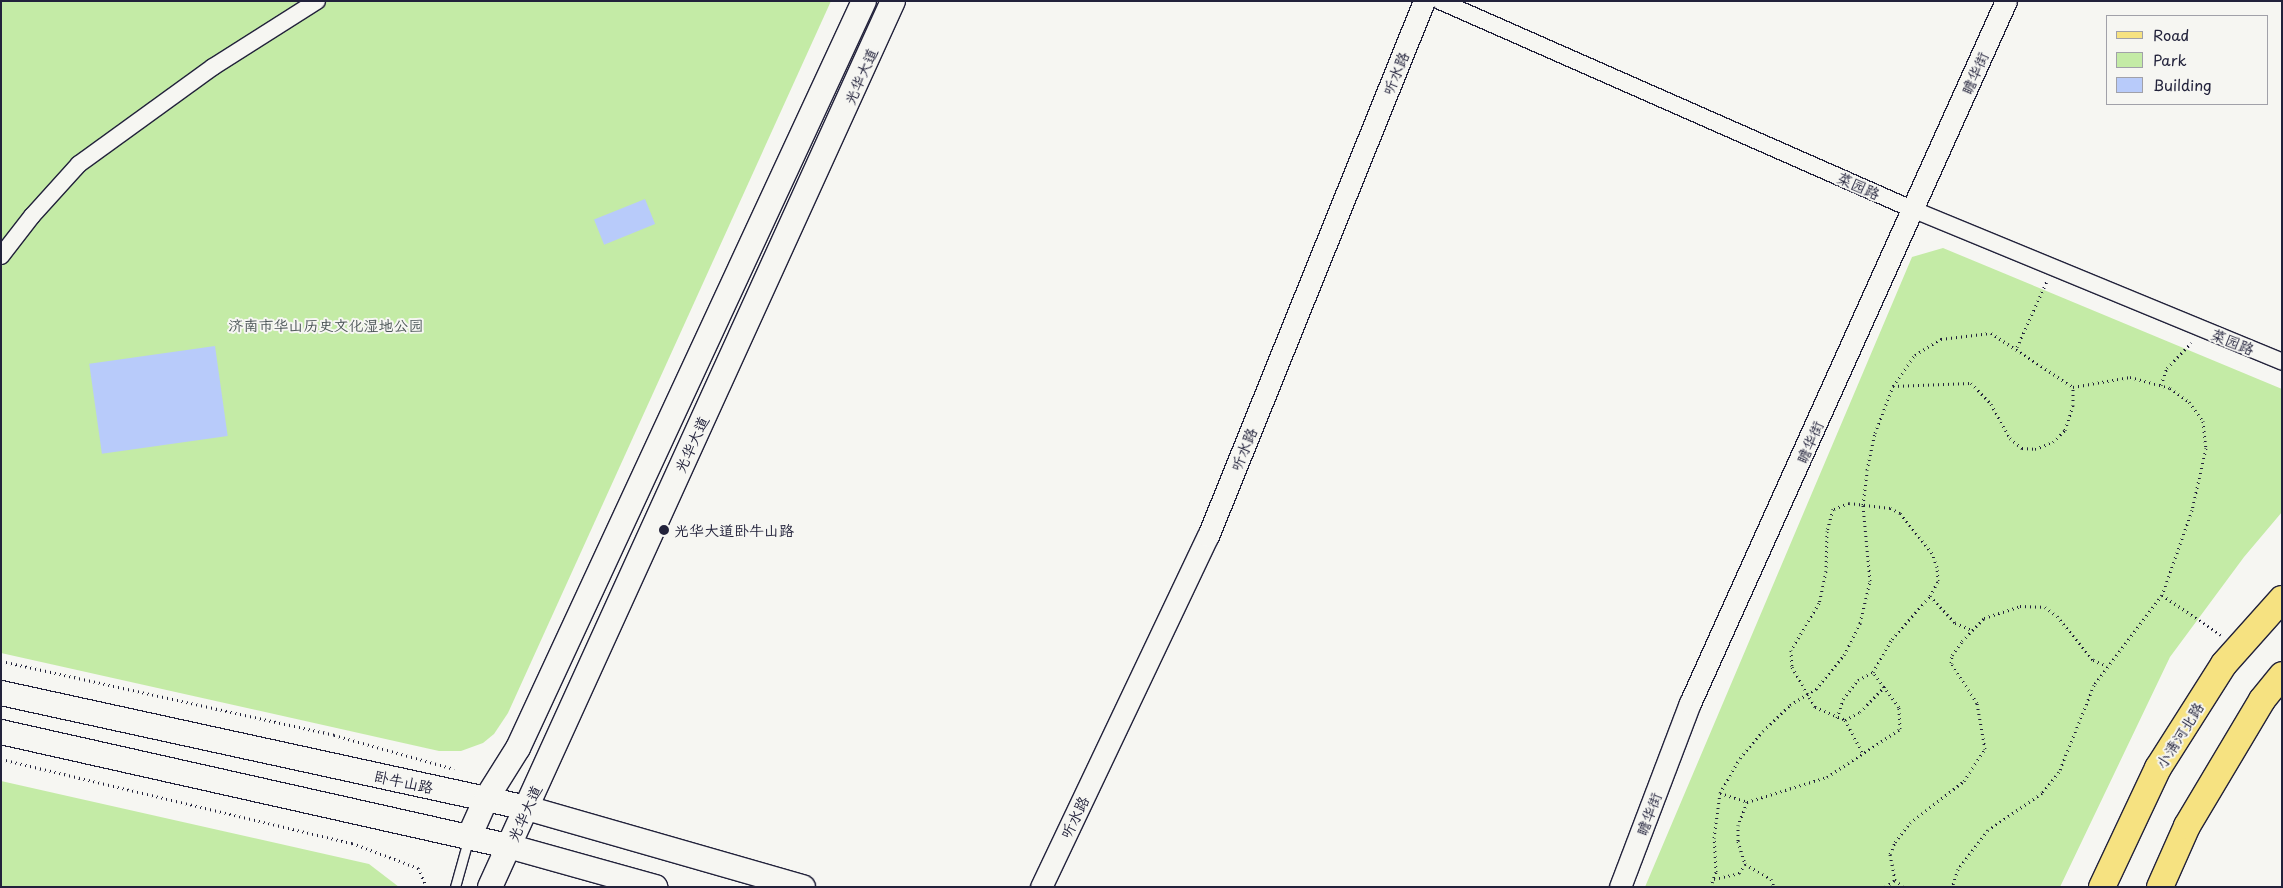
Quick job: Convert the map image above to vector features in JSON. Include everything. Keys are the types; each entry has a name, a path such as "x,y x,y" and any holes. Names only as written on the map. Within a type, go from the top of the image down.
{"main road":[{"name":"光华大道","path":"470,837 486,799 518,748 864,1"},
{"name":"光华大道","path":"490,887 893,1"},
{"name":"小清河北路","path":"2102,887 2158,768 2224,664 2282,599"},
{"path":"2160,887 2187,826 2262,700 2282,675"},
{"name":"卧牛山路","path":"1,693 527,808 803,887"},
{"path":"1,732 508,846 655,887"}],"street":[{"path":"1,256 32,216 80,164 213,67 317,1"},
{"name":"听水路","path":"1040,887 1208,536 1424,1"},
{"name":"菜园路","path":"1440,1 1914,210 2282,362"},
{"name":"瞻华街","path":"1620,887 1690,703 1914,210 2006,1"}],"lane":[{"path":"455,887 470,837"}],"path":[{"path":"2017,347 2040,302 2052,266"},
{"path":"2161,384 2167,368 2178,354 2204,329"},
{"path":"1710,887 1713,879 1720,793 1740,758 1763,731 1806,695 1816,689 1844,655 1860,623 1870,581 1863,505 1875,433 1892,386 1915,355 1941,338 1991,333 2017,347 2057,380 2073,387 2130,377 2161,384 2189,402 2194,408 2203,421 2206,448 2192,510 2162,595 2107,666 2086,702 2059,772 2042,793 2004,816 1988,830 1958,869 1952,887"},
{"path":"1892,386 1971,383 1991,404 2010,438 2022,448 2035,449 2053,442 2065,430 2072,405 2073,387"},
{"path":"1838,718 1843,699 1858,680 1873,672 1892,639 1930,596 1938,581 1937,567 1912,526 1890,508 1849,503 1833,510 1828,525 1826,571 1819,603 1791,650 1792,667 1815,708 1838,718 1845,720 1860,712 1885,686"},
{"path":"2162,595 2239,648"},
{"path":"1930,596 1955,623 1972,630"},
{"path":"1903,887 1895,880 1890,854 1895,842 1910,822 1964,781 1984,749 1977,703 1951,664 1952,654 1972,630 1984,618 1999,612 2020,606 2045,607 2057,616 2094,660 2107,666"},
{"path":"1,661 334,735 459,770"},
{"path":"1720,793 1747,802 1827,777 1862,752 1900,729 1899,707 1873,672"},
{"path":"1845,720 1862,752"},
{"path":"1,759 352,843 418,868 427,887"},
{"path":"1747,802 1738,825 1738,841 1746,864 1771,879 1774,887"},
{"path":"1713,879 1738,873 1746,864"},
{"path":"1885,887 1895,880"}],"green space":[{"name":"济南市华山历史文化湿地公园","path":"1,1 831,1 508,713 494,734 483,743 461,751 439,751 1,653"},
{"path":"1943,248 2282,389 2282,512 2244,557 2170,657 2060,887 1645,887 1912,257"},
{"path":"1,781 369,864 399,887 1,887"}],"building":[{"path":"645,199 655,224 604,245 594,220"},
{"path":"215,346 228,436 102,454 89,364"}],"place":[{"name":"光华大道卧牛山路","path":"664,530"}]}
